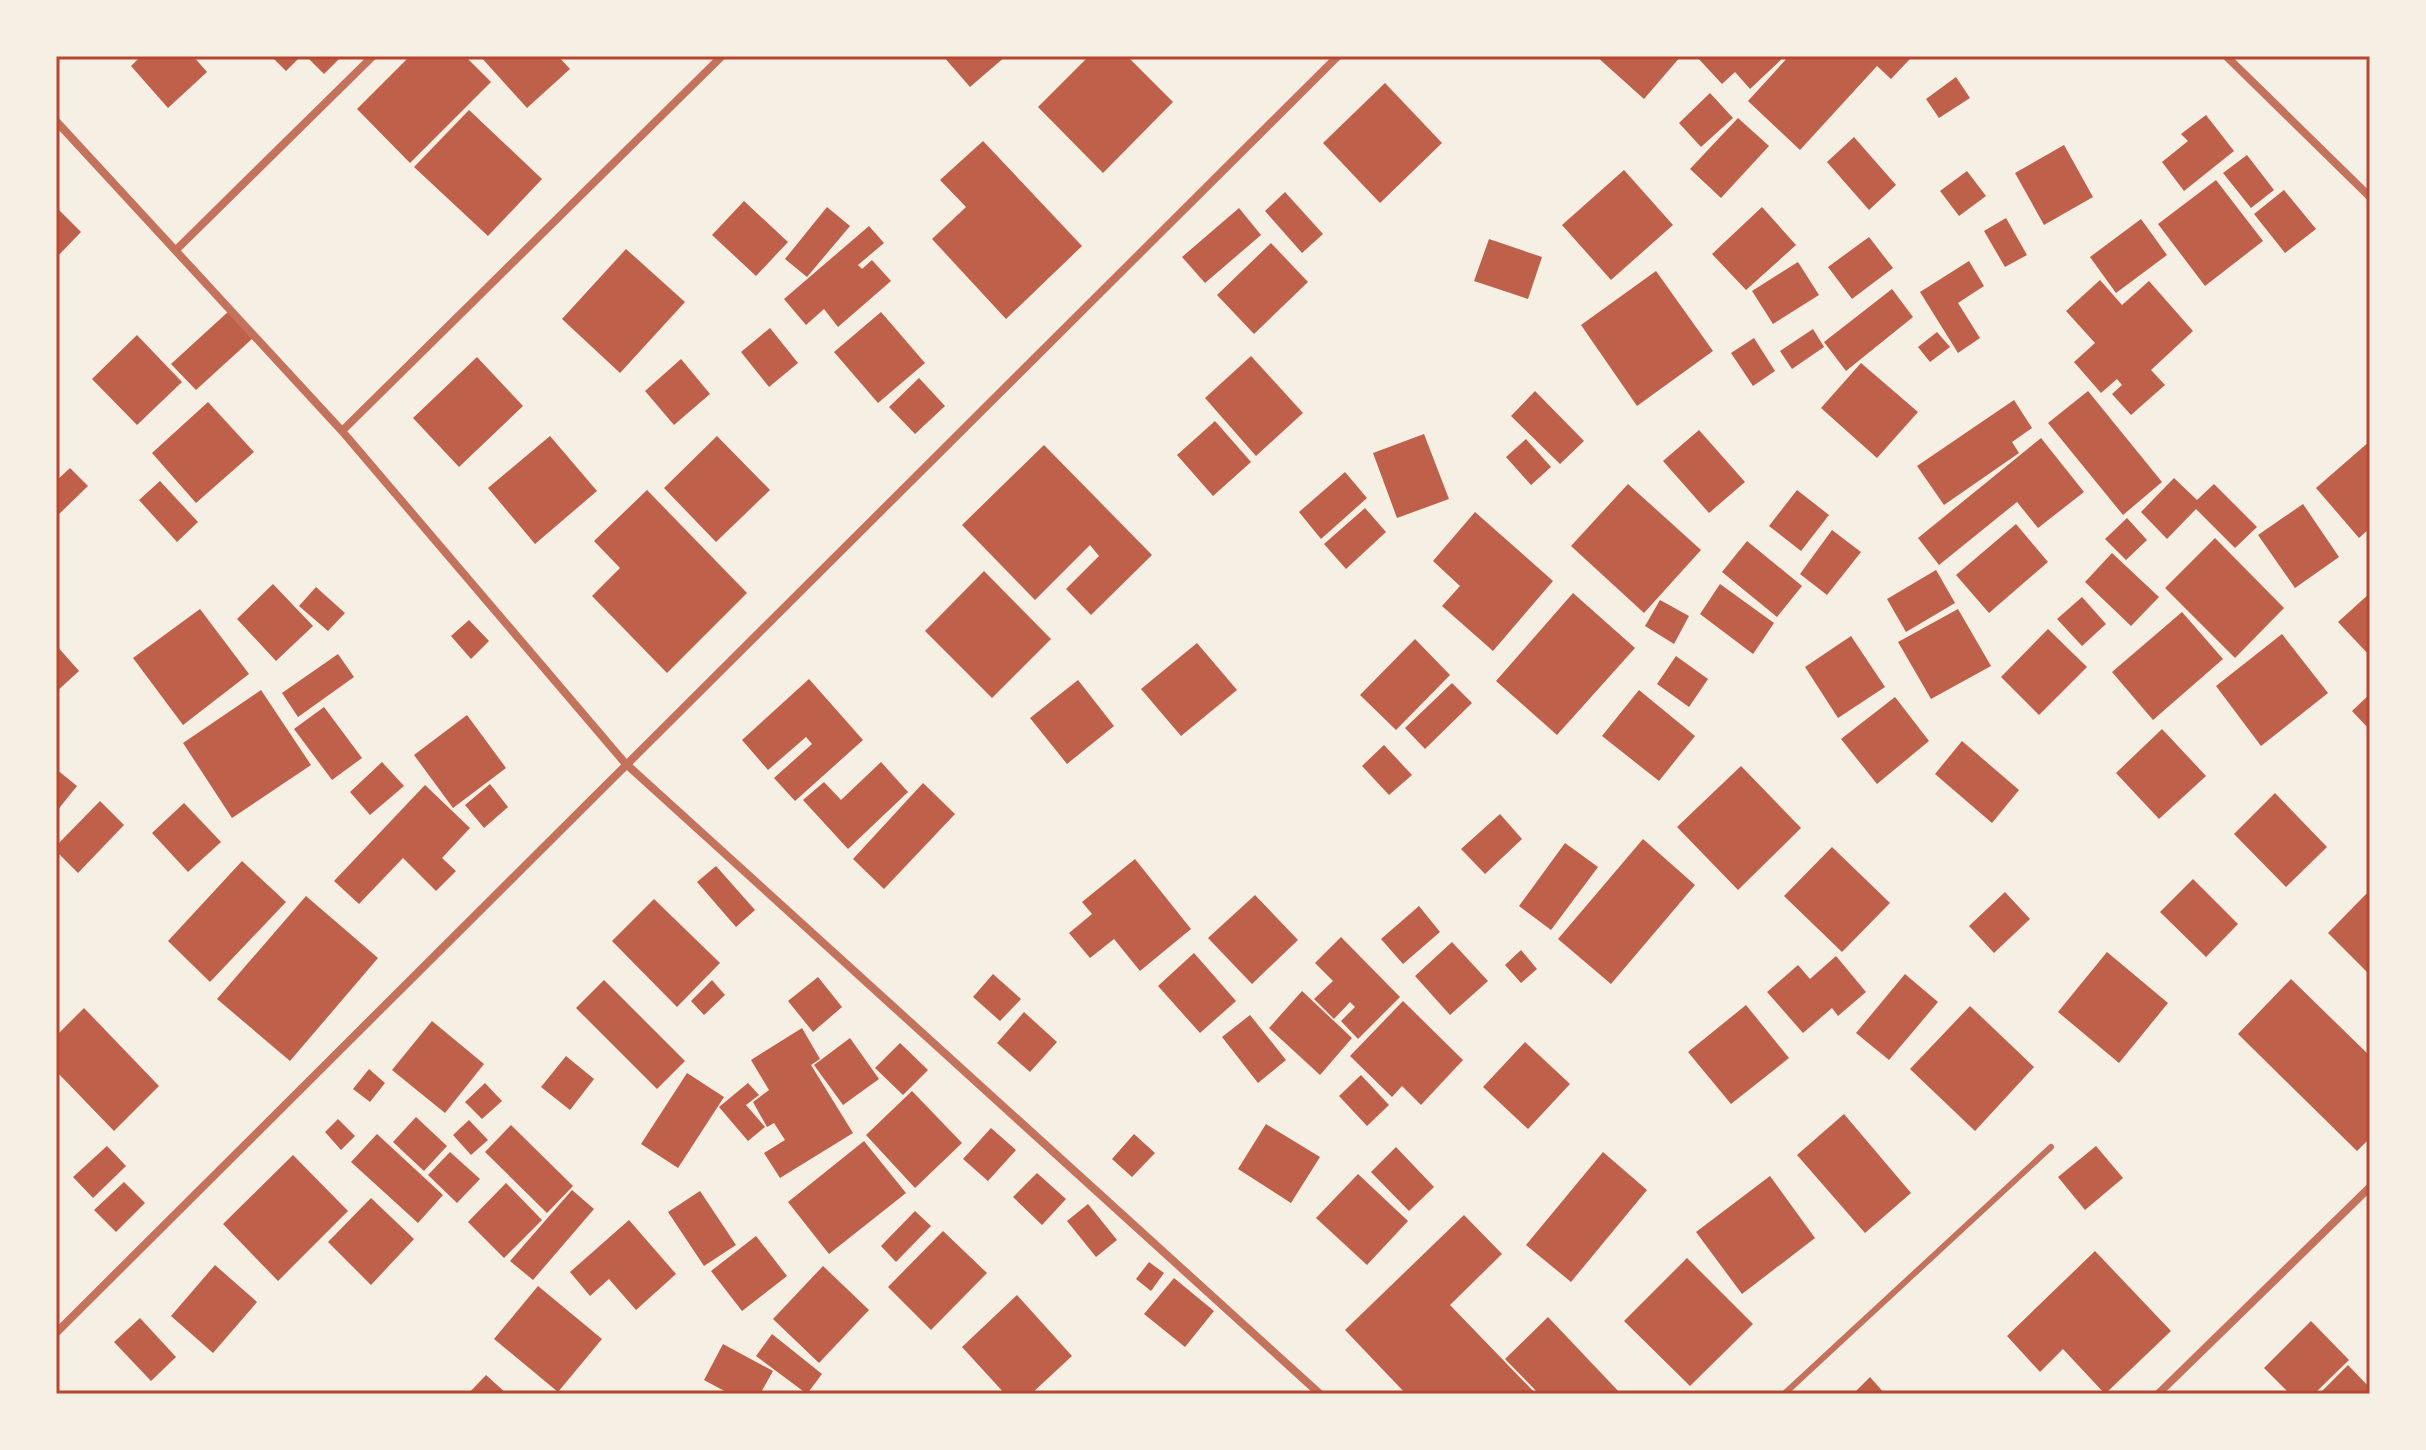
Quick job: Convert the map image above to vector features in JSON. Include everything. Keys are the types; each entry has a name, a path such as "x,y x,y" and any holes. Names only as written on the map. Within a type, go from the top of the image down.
{"street":[{"path":"176,250 373,56"},
{"path":"342,431 722,56"},
{"path":"56,1333 1338,56"},
{"path":"2226,56 2370,197"},
{"path":"56,121 342,431 625,763 1320,1394"},
{"path":"2158,1394 2370,1187"}],"lane":[{"path":"1784,1394 2051,1147"}],"building":[{"path":"141,56 193,56 207,72 168,108 131,66"},
{"path":"271,56 301,56 286,71"},
{"path":"306,56 342,56 324,74"},
{"path":"410,56 465,56 491,82 410,163 357,109"},
{"path":"480,56 558,56 570,69 527,108"},
{"path":"943,56 1006,56 970,87"},
{"path":"1089,56 1127,56 1173,102 1103,173 1038,107"},
{"path":"1596,56 1681,56 1644,99"},
{"path":"1696,56 1785,56 1750,89 1735,72 1722,84"},
{"path":"1789,56 1906,56 1910,59 1891,79 1877,66 1800,150 1748,101"},
{"path":"1956,77 1970,98 1939,118 1926,99"},
{"path":"1385,83 1442,143 1380,203 1323,143"},
{"path":"1710,93 1733,118 1701,147 1679,123"},
{"path":"469,110 542,179 488,236 414,167"},
{"path":"2206,115 2234,151 2184,191 2162,162 2188,141 2181,134"},
{"path":"1738,118 1769,146 1721,198 1690,169"},
{"path":"1854,137 1896,185 1869,210 1827,162"},
{"path":"983,141 1082,246 1006,319 932,239 966,207 940,180"},
{"path":"2064,145 2093,197 2044,225 2015,173"},
{"path":"2247,155 2274,190 2251,208 2223,173"},
{"path":"1624,170 1673,225 1611,280 1562,225"},
{"path":"1967,171 1986,196 1959,216 1940,191"},
{"path":"2216,180 2263,241 2205,286 2158,224"},
{"path":"2284,190 2316,229 2285,253 2254,214"},
{"path":"1285,192 1323,234 1302,253 1265,211"},
{"path":"744,201 788,242 756,276 712,235"},
{"path":"56,207 81,232 56,258"},
{"path":"827,207 850,226 807,277 785,259"},
{"path":"1762,207 1796,245 1746,290 1712,254"},
{"path":"1239,208 1261,235 1205,283 1182,257"},
{"path":"2006,218 2027,255 2005,267 1984,231"},
{"path":"2141,219 2167,255 2116,293 2090,257"},
{"path":"869,226 884,243 858,265 862,269 872,260 891,281 838,327 824,309 806,325 784,299"},
{"path":"1869,237 1893,268 1852,299 1828,267"},
{"path":"1489,239 1542,257 1528,299 1474,281"},
{"path":"1271,243 1308,282 1254,334 1217,295"},
{"path":"626,249 685,302 620,373 562,319"},
{"path":"1969,261 1984,286 1958,303 1980,338 1958,353 1920,292"},
{"path":"1798,262 1819,295 1773,324 1752,291"},
{"path":"1656,271 1713,351 1637,406 1581,325"},
{"path":"2100,280 2122,305 2149,281 2193,331 2151,370 2165,385 2131,415 2112,394 2122,385 2117,379 2101,393 2074,362 2095,343 2066,311"},
{"path":"1892,289 1913,317 1846,371 1824,342"},
{"path":"229,311 253,338 196,390 171,364"},
{"path":"881,312 925,363 878,403 834,352"},
{"path":"770,328 798,363 769,387 741,352"},
{"path":"1813,329 1824,347 1792,369 1780,351"},
{"path":"1937,332 1950,347 1930,362 1918,347"},
{"path":"137,335 182,382 137,425 92,379"},
{"path":"1754,338 1775,371 1753,386 1731,353"},
{"path":"1251,356 1303,413 1256,456 1205,398"},
{"path":"477,357 523,406 459,467 413,418"},
{"path":"681,359 710,394 674,425 645,391"},
{"path":"1861,363 1918,412 1877,458 1821,408"},
{"path":"919,378 945,406 915,434 889,407"},
{"path":"1535,391 1584,441 1560,464 1511,416"},
{"path":"2088,391 2162,482 2123,515 2048,423"},
{"path":"2014,400 2032,428 2012,442 2019,453 1944,505 1917,466"},
{"path":"208,402 254,452 196,503 152,453"},
{"path":"1215,421 1251,462 1213,496 1177,455"},
{"path":"1699,430 1745,482 1709,513 1663,461"},
{"path":"1424,434 1449,499 1397,518 1373,453"},
{"path":"550,436 597,491 535,544 488,488"},
{"path":"717,436 770,490 716,542 664,488"},
{"path":"2041,438 2084,492 2038,528 2017,502 1939,565 1918,538"},
{"path":"1526,439 1551,467 1531,485 1506,457"},
{"path":"2370,441 2370,528 2359,538 2316,488"},
{"path":"1044,445 1152,555 1091,615 1066,589 1099,556 1090,545 1035,600 962,525"},
{"path":"70,468 88,486 56,517 56,481"},
{"path":"1345,472 1367,498 1321,539 1299,512"},
{"path":"2174,478 2197,500 2214,484 2257,527 2235,548 2196,509 2167,539 2141,512"},
{"path":"160,481 198,522 177,542 139,500"},
{"path":"1628,484 1701,550 1644,613 1571,546"},
{"path":"647,490 747,593 667,673 592,596 620,568 594,541"},
{"path":"1797,490 1829,515 1801,551 1769,526"},
{"path":"2303,504 2339,557 2295,588 2258,535"},
{"path":"1365,508 1386,532 1346,569 1324,544"},
{"path":"1475,512 1553,581 1493,651 1442,606 1460,586 1433,561"},
{"path":"2127,518 2147,540 2126,560 2105,539"},
{"path":"2016,524 2048,562 1989,613 1956,575"},
{"path":"1832,530 1861,552 1827,595 1800,574"},
{"path":"2215,538 2284,608 2235,658 2165,588"},
{"path":"1747,541 1802,586 1777,617 1722,572"},
{"path":"2112,553 2159,597 2131,626 2085,582"},
{"path":"1936,570 1955,603 1906,632 1887,599"},
{"path":"984,571 1051,639 992,698 925,631"},
{"path":"273,584 313,626 276,661 237,619"},
{"path":"1720,584 1774,623 1753,654 1700,614"},
{"path":"316,587 345,613 328,631 299,606"},
{"path":"1573,593 1635,648 1557,735 1496,681"},
{"path":"2370,593 2370,656 2338,622"},
{"path":"2082,597 2106,624 2082,646 2057,619"},
{"path":"1660,600 1689,616 1674,644 1645,626"},
{"path":"200,609 249,674 183,725 133,658"},
{"path":"1958,609 1991,666 1931,699 1898,642"},
{"path":"2182,612 2223,659 2153,720 2112,672"},
{"path":"469,620 489,641 471,659 451,636"},
{"path":"2048,629 2087,667 2039,715 2001,677"},
{"path":"2282,634 2328,693 2261,746 2216,686"},
{"path":"1851,636 1885,687 1838,718 1805,667"},
{"path":"1415,639 1450,675 1396,730 1360,695"},
{"path":"1197,643 1237,690 1181,736 1141,689"},
{"path":"56,645 79,671 56,692"},
{"path":"338,654 354,677 298,717 282,693"},
{"path":"1676,656 1708,679 1689,707 1657,684"},
{"path":"809,679 863,740 795,801 774,778 812,744 806,737 768,770 742,740"},
{"path":"1078,680 1114,726 1067,764 1030,718"},
{"path":"1452,683 1472,703 1425,749 1405,728"},
{"path":"261,690 311,765 232,818 183,743"},
{"path":"1639,690 1695,736 1659,781 1602,736"},
{"path":"2370,694 2370,730 2352,711"},
{"path":"1895,697 1929,741 1877,784 1841,739"},
{"path":"324,707 362,758 332,780 294,729"},
{"path":"467,715 506,768 453,808 414,755"},
{"path":"2162,729 2206,776 2159,819 2116,773"},
{"path":"1962,741 2019,790 1992,823 1935,774"},
{"path":"1384,745 1412,775 1389,795 1362,766"},
{"path":"382,762 404,786 370,815 350,792"},
{"path":"881,762 908,792 848,849 803,800 824,782 841,800"},
{"path":"1741,766 1801,828 1738,890 1677,827"},
{"path":"56,769 77,786 56,812"},
{"path":"923,783 955,814 884,889 853,859"},
{"path":"490,784 508,807 484,828 465,805"},
{"path":"425,785 470,828 442,858 456,871 436,891 403,858 359,904 334,881"},
{"path":"2275,793 2327,847 2286,887 2234,834"},
{"path":"100,801 124,825 78,873 56,851 56,846"},
{"path":"184,803 221,842 188,872 152,833"},
{"path":"1500,814 1522,839 1485,874 1461,849"},
{"path":"1643,839 1695,885 1611,984 1558,939"},
{"path":"1565,843 1598,867 1551,930 1519,906"},
{"path":"1832,847 1890,903 1842,952 1784,896"},
{"path":"1135,859 1191,929 1140,971 1114,939 1090,958 1069,933 1092,914 1082,902"},
{"path":"242,861 286,902 210,982 168,941"},
{"path":"716,866 755,910 736,927 697,882"},
{"path":"2193,879 2238,924 2206,957 2160,912"},
{"path":"2370,890 2370,975 2328,933"},
{"path":"2005,892 2030,919 1994,953 1969,926"},
{"path":"1255,895 1298,940 1252,984 1208,938"},
{"path":"306,896 378,958 290,1061 217,999"},
{"path":"654,899 720,963 677,1007 612,941"},
{"path":"1419,906 1440,932 1403,964 1381,939"},
{"path":"1341,937 1400,997 1358,1039 1341,1021 1355,1007 1350,1002 1334,1019 1314,999 1333,981 1315,963"},
{"path":"1452,942 1488,981 1450,1015 1415,976"},
{"path":"1521,950 1537,969 1521,983 1505,965"},
{"path":"2107,952 2168,1003 2119,1063 2058,1012"},
{"path":"1194,953 1236,1001 1200,1033 1158,986"},
{"path":"1836,956 1866,992 1838,1016 1832,1008 1803,1033 1767,992 1798,965 1810,979"},
{"path":"993,974 1021,999 1000,1021 973,997"},
{"path":"1905,974 1938,1002 1889,1060 1856,1033"},
{"path":"818,977 842,1007 813,1032 788,1001"},
{"path":"2291,979 2370,1056 2370,1138 2357,1151 2238,1034"},
{"path":"604,980 685,1061 657,1089 576,1008"},
{"path":"712,980 725,995 704,1015 691,1001"},
{"path":"1302,991 1352,1038 1320,1075 1269,1028"},
{"path":"1403,1001 1463,1060 1421,1105 1402,1086 1392,1097 1350,1056"},
{"path":"1746,1005 1789,1058 1731,1104 1688,1052"},
{"path":"1970,1006 2034,1067 1975,1131 1910,1069"},
{"path":"84,1008 159,1086 114,1131 56,1071 56,1036"},
{"path":"1024,1012 1057,1042 1030,1072 997,1043"},
{"path":"1250,1015 1286,1060 1258,1083 1222,1037"},
{"path":"432,1021 484,1064 445,1113 392,1070"},
{"path":"802,1028 820,1059 811,1065 853,1133 780,1178 764,1153 785,1140 774,1123 767,1127 753,1102 769,1090 751,1060"},
{"path":"850,1038 879,1079 843,1105 814,1065"},
{"path":"1525,1042 1570,1084 1528,1129 1483,1087"},
{"path":"900,1043 928,1070 903,1095 875,1068"},
{"path":"566,1056 594,1079 570,1110 541,1087"},
{"path":"369,1069 385,1083 370,1102 353,1089"},
{"path":"687,1073 724,1097 678,1168 641,1144"},
{"path":"1361,1075 1389,1105 1367,1126 1339,1096"},
{"path":"485,1083 502,1101 482,1119 465,1102"},
{"path":"748,1083 759,1095 746,1105 765,1127 748,1141 719,1107"},
{"path":"912,1091 962,1143 915,1188 866,1135"},
{"path":"1844,1114 1911,1193 1865,1233 1797,1155"},
{"path":"416,1117 447,1146 424,1171 393,1142"},
{"path":"338,1119 355,1136 341,1150 325,1132"},
{"path":"469,1120 488,1140 471,1155 453,1135"},
{"path":"1266,1124 1320,1157 1291,1203 1238,1169"},
{"path":"511,1125 573,1186 547,1213 485,1152"},
{"path":"991,1128 1016,1150 988,1181 963,1159"},
{"path":"377,1134 443,1195 418,1223 351,1162"},
{"path":"1134,1134 1155,1153 1132,1177 1112,1159"},
{"path":"864,1141 906,1193 829,1254 788,1202"},
{"path":"107,1146 126,1166 93,1198 73,1177"},
{"path":"2096,1146 2123,1178 2085,1210 2058,1177"},
{"path":"1396,1147 1434,1187 1409,1211 1371,1172"},
{"path":"450,1152 480,1179 457,1203 428,1175"},
{"path":"1603,1152 1647,1190 1571,1282 1526,1245"},
{"path":"293,1155 348,1211 278,1281 223,1224"},
{"path":"1037,1173 1066,1199 1042,1225 1013,1197"},
{"path":"1358,1174 1408,1221 1367,1265 1316,1218"},
{"path":"1770,1176 1815,1238 1742,1294 1696,1232"},
{"path":"124,1182 145,1203 116,1232 94,1210"},
{"path":"506,1183 542,1220 504,1258 468,1222"},
{"path":"572,1190 594,1209 533,1280 510,1261"},
{"path":"700,1191 736,1245 704,1266 668,1212"},
{"path":"371,1198 414,1239 371,1285 328,1242"},
{"path":"1088,1204 1117,1240 1096,1257 1067,1221"},
{"path":"915,1211 931,1226 896,1262 881,1246"},
{"path":"1464,1215 1502,1254 1450,1305 1536,1394 1406,1394 1345,1330"},
{"path":"629,1220 676,1274 636,1310 609,1279 590,1296 570,1272"},
{"path":"943,1231 987,1273 931,1330 888,1287"},
{"path":"756,1236 787,1276 742,1311 711,1271"},
{"path":"2095,1251 2171,1331 2105,1394 2063,1349 2040,1372 2007,1336"},
{"path":"1687,1258 1753,1324 1690,1386 1624,1321"},
{"path":"1149,1262 1164,1273 1151,1291 1136,1279"},
{"path":"215,1265 257,1302 213,1353 171,1316"},
{"path":"823,1266 869,1310 819,1363 773,1319"},
{"path":"1174,1278 1214,1311 1185,1347 1144,1314"},
{"path":"538,1286 602,1339 558,1392 494,1339"},
{"path":"1017,1295 1072,1356 1031,1394 1005,1394 962,1347"},
{"path":"1548,1317 1621,1394 1539,1394 1505,1359"},
{"path":"140,1318 176,1357 151,1381 114,1342"},
{"path":"2311,1321 2349,1360 2314,1394 2290,1394 2264,1368"},
{"path":"772,1334 822,1374 807,1394 756,1356"},
{"path":"723,1344 773,1371 760,1394 730,1394 704,1380"},
{"path":"2348,1365 2370,1388 2370,1394 2319,1394"},
{"path":"486,1375 507,1394 468,1394"},
{"path":"1870,1377 1885,1394 1853,1394"}]}
